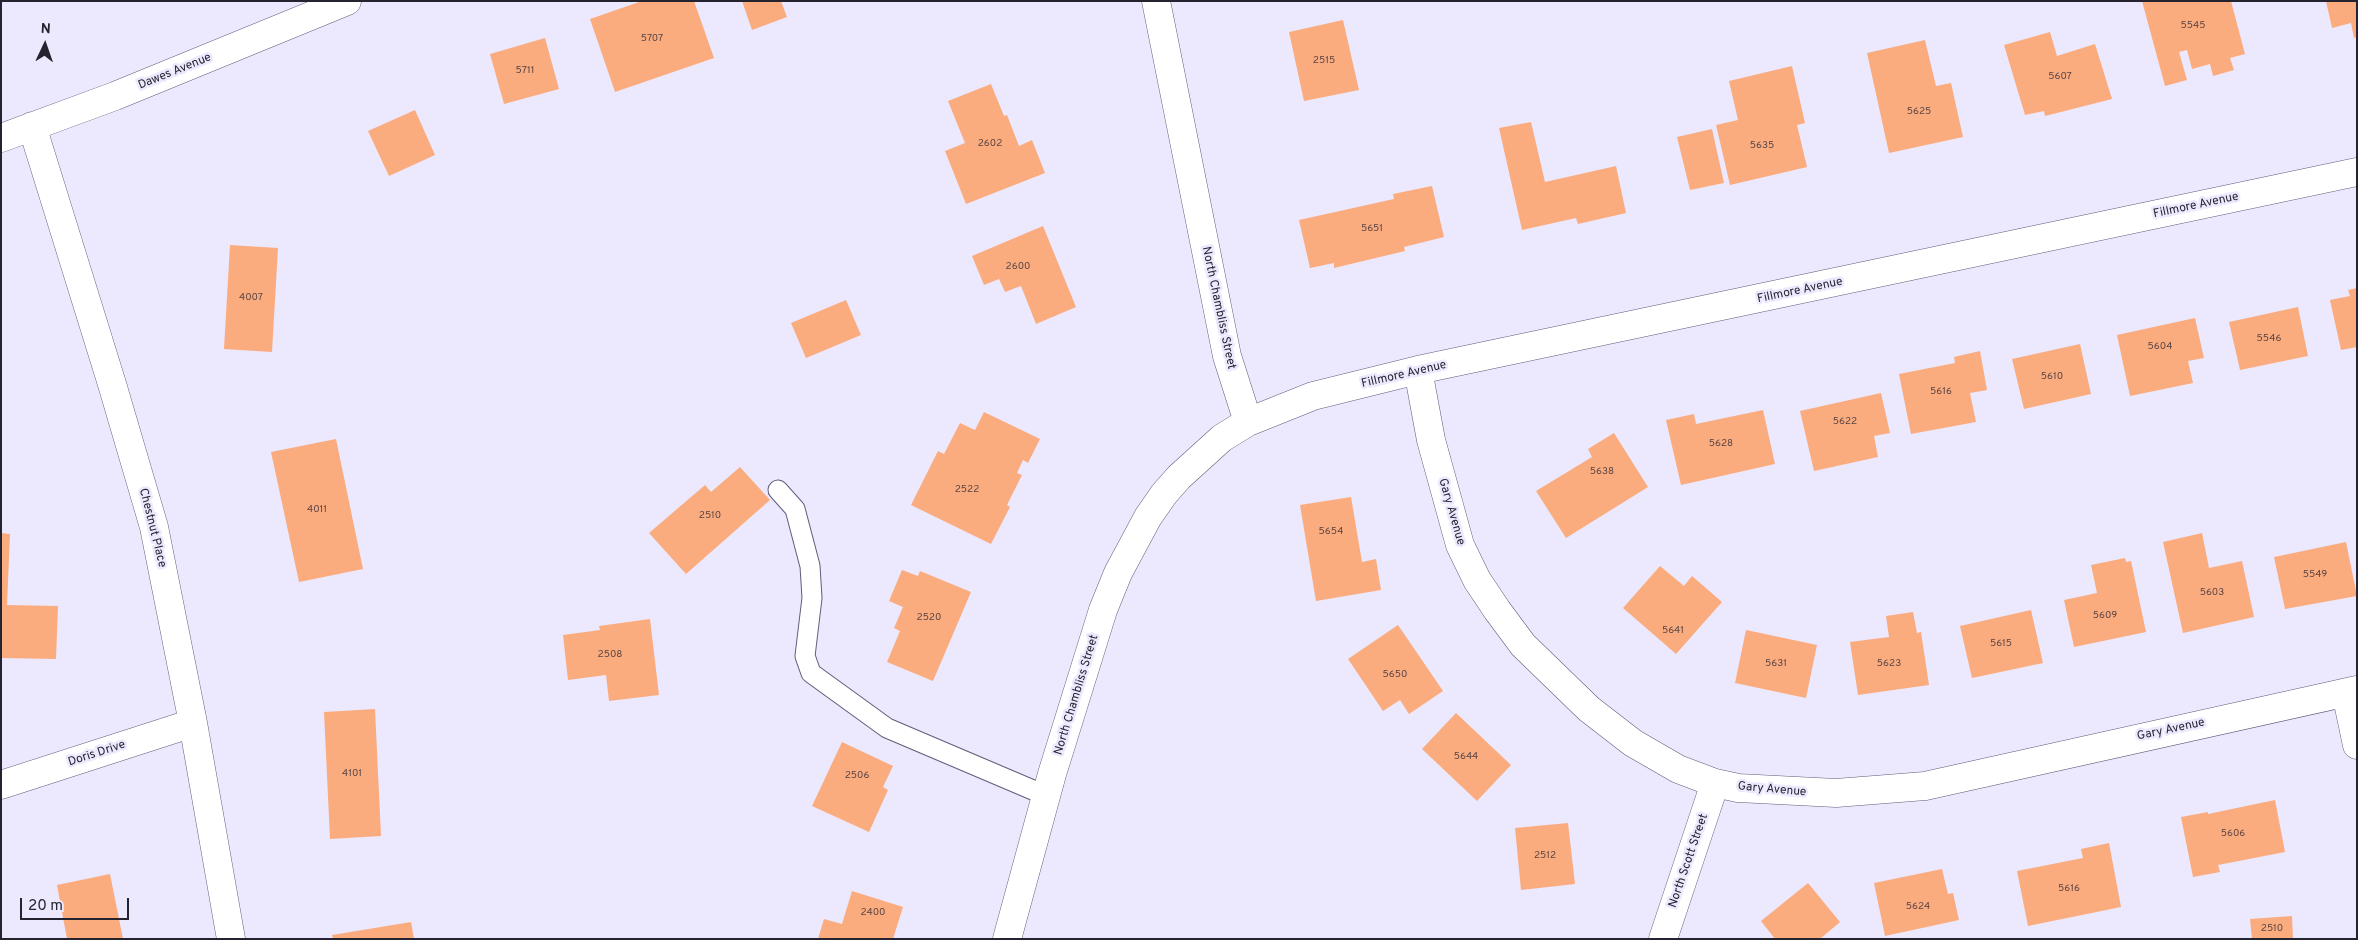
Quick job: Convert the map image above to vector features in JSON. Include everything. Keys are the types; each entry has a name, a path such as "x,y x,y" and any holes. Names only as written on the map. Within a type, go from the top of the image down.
{"street":[{"name":"Dawes Avenue","path":"1,138 115,96 347,1"},
{"name":"North Chambliss Street","path":"1007,939 1046,796 1103,610 1118,573 1148,517 1179,477 1222,438 1248,422 1227,356 1156,1"},
{"name":"Chestnut Place","path":"32,126 154,527 193,723 231,939"},
{"name":"Fillmore Avenue","path":"1248,422 1313,396 1418,370 2357,172"},
{"name":"Gary Avenue","path":"1418,370 1432,440 1460,545 1477,580 1497,610 1523,645 1589,709 1633,743 1678,769 1715,783 1738,788 1827,793 1925,786 2351,691"},
{"path":"2351,691 2357,745"},
{"name":"Doris Drive","path":"1,785 193,723"},
{"name":"North Scott Street","path":"1663,939 1715,783"}],"lane":[{"path":"778,490 796,509 810,566 812,598 805,656 811,673 887,728 1046,796"}],"building":[{"path":"642,1 694,1 714,58 615,92 590,19"},
{"path":"742,1 781,1 787,17 752,30"},
{"path":"2142,1 2231,1 2245,54 2230,58 2234,70 2213,76 2210,64 2192,69 2187,50 2179,52 2187,80 2165,86"},
{"path":"2326,1 2357,1 2357,37 2354,38 2351,23 2332,28"},
{"path":"1343,20 1359,90 1304,101 1289,32"},
{"path":"2050,32 2057,56 2095,44 2112,99 2045,116 2044,111 2025,115 2004,45"},
{"path":"545,38 559,89 504,104 490,54"},
{"path":"1925,40 1936,86 1951,83 1963,137 1889,153 1867,53"},
{"path":"1792,66 1805,123 1797,125 1807,167 1730,185 1716,125 1738,120 1729,81"},
{"path":"991,84 1004,116 1007,115 1019,146 1032,140 1045,173 966,204 945,151 965,143 948,101"},
{"path":"415,110 435,155 389,176 368,131"},
{"path":"1531,122 1545,182 1616,166 1626,213 1578,224 1576,218 1522,230 1499,128"},
{"path":"1712,129 1724,183 1690,190 1677,137"},
{"path":"1432,186 1444,237 1404,247 1405,251 1334,268 1334,263 1310,268 1299,220 1394,199 1393,194"},
{"path":"1043,226 1076,307 1036,324 1021,286 1005,292 999,279 984,285 972,256"},
{"path":"230,245 278,248 272,352 224,349"},
{"path":"2357,288 2357,347 2341,350 2330,300 2350,296 2348,290"},
{"path":"846,300 861,335 806,358 791,323"},
{"path":"2298,307 2308,356 2240,370 2229,322"},
{"path":"2195,318 2204,358 2188,361 2193,383 2130,396 2117,335"},
{"path":"2080,344 2091,394 2024,409 2012,359"},
{"path":"1980,351 1987,390 1970,393 1976,422 1911,434 1899,374 1955,363 1954,357"},
{"path":"1881,393 1890,433 1874,436 1878,457 1814,471 1800,411"},
{"path":"1763,410 1775,464 1681,485 1666,420 1694,414 1696,424"},
{"path":"984,412 1040,439 1028,463 1023,460 1017,473 1022,475 1007,505 1010,507 991,544 911,505 938,451 944,454 960,423 975,430"},
{"path":"1614,433 1648,487 1566,538 1536,491 1592,457 1588,449"},
{"path":"336,439 363,569 299,582 271,452"},
{"path":"740,467 770,500 686,574 649,533 705,485 711,492"},
{"path":"1351,497 1362,562 1376,559 1381,590 1316,601 1300,505"},
{"path":"1,533 10,534 7,605 58,606 56,659 1,658"},
{"path":"2202,533 2209,568 2242,561 2254,617 2183,633 2163,542"},
{"path":"2346,542 2357,596 2285,609 2274,557"},
{"path":"2125,558 2126,562 2131,561 2146,632 2074,647 2064,600 2097,593 2091,565"},
{"path":"1660,566 1684,586 1692,576 1722,602 1676,654 1623,608"},
{"path":"902,570 918,576 920,571 971,592 933,681 887,662 900,631 894,628 903,607 889,601"},
{"path":"2031,610 2043,663 1972,678 1960,626"},
{"path":"1913,612 1917,633 1921,632 1929,685 1858,695 1850,642 1889,637 1886,616"},
{"path":"650,619 659,695 609,701 606,675 568,680 563,635 600,630 599,626"},
{"path":"1398,625 1443,691 1409,714 1400,700 1383,711 1348,659"},
{"path":"1746,630 1817,645 1806,698 1735,683"},
{"path":"375,709 381,836 330,839 324,712"},
{"path":"1456,713 1511,765 1477,801 1422,749"},
{"path":"842,742 893,766 883,787 888,790 869,832 812,806"},
{"path":"2275,800 2285,852 2218,865 2220,872 2193,877 2181,817 2208,812 2208,814"},
{"path":"1568,823 1575,884 1521,890 1515,828"},
{"path":"2109,843 2121,907 2028,926 2017,871 2083,858 2081,849"},
{"path":"1942,869 1948,894 1953,893 1959,920 1885,936 1874,883"},
{"path":"110,874 123,939 67,939 57,885"},
{"path":"1808,883 1840,922 1820,939 1775,939 1761,921"},
{"path":"852,891 903,907 893,939 818,939 824,919 842,924"},
{"path":"2292,916 2293,939 2252,939 2250,919"},
{"path":"411,922 414,939 333,939 332,935"}]}
